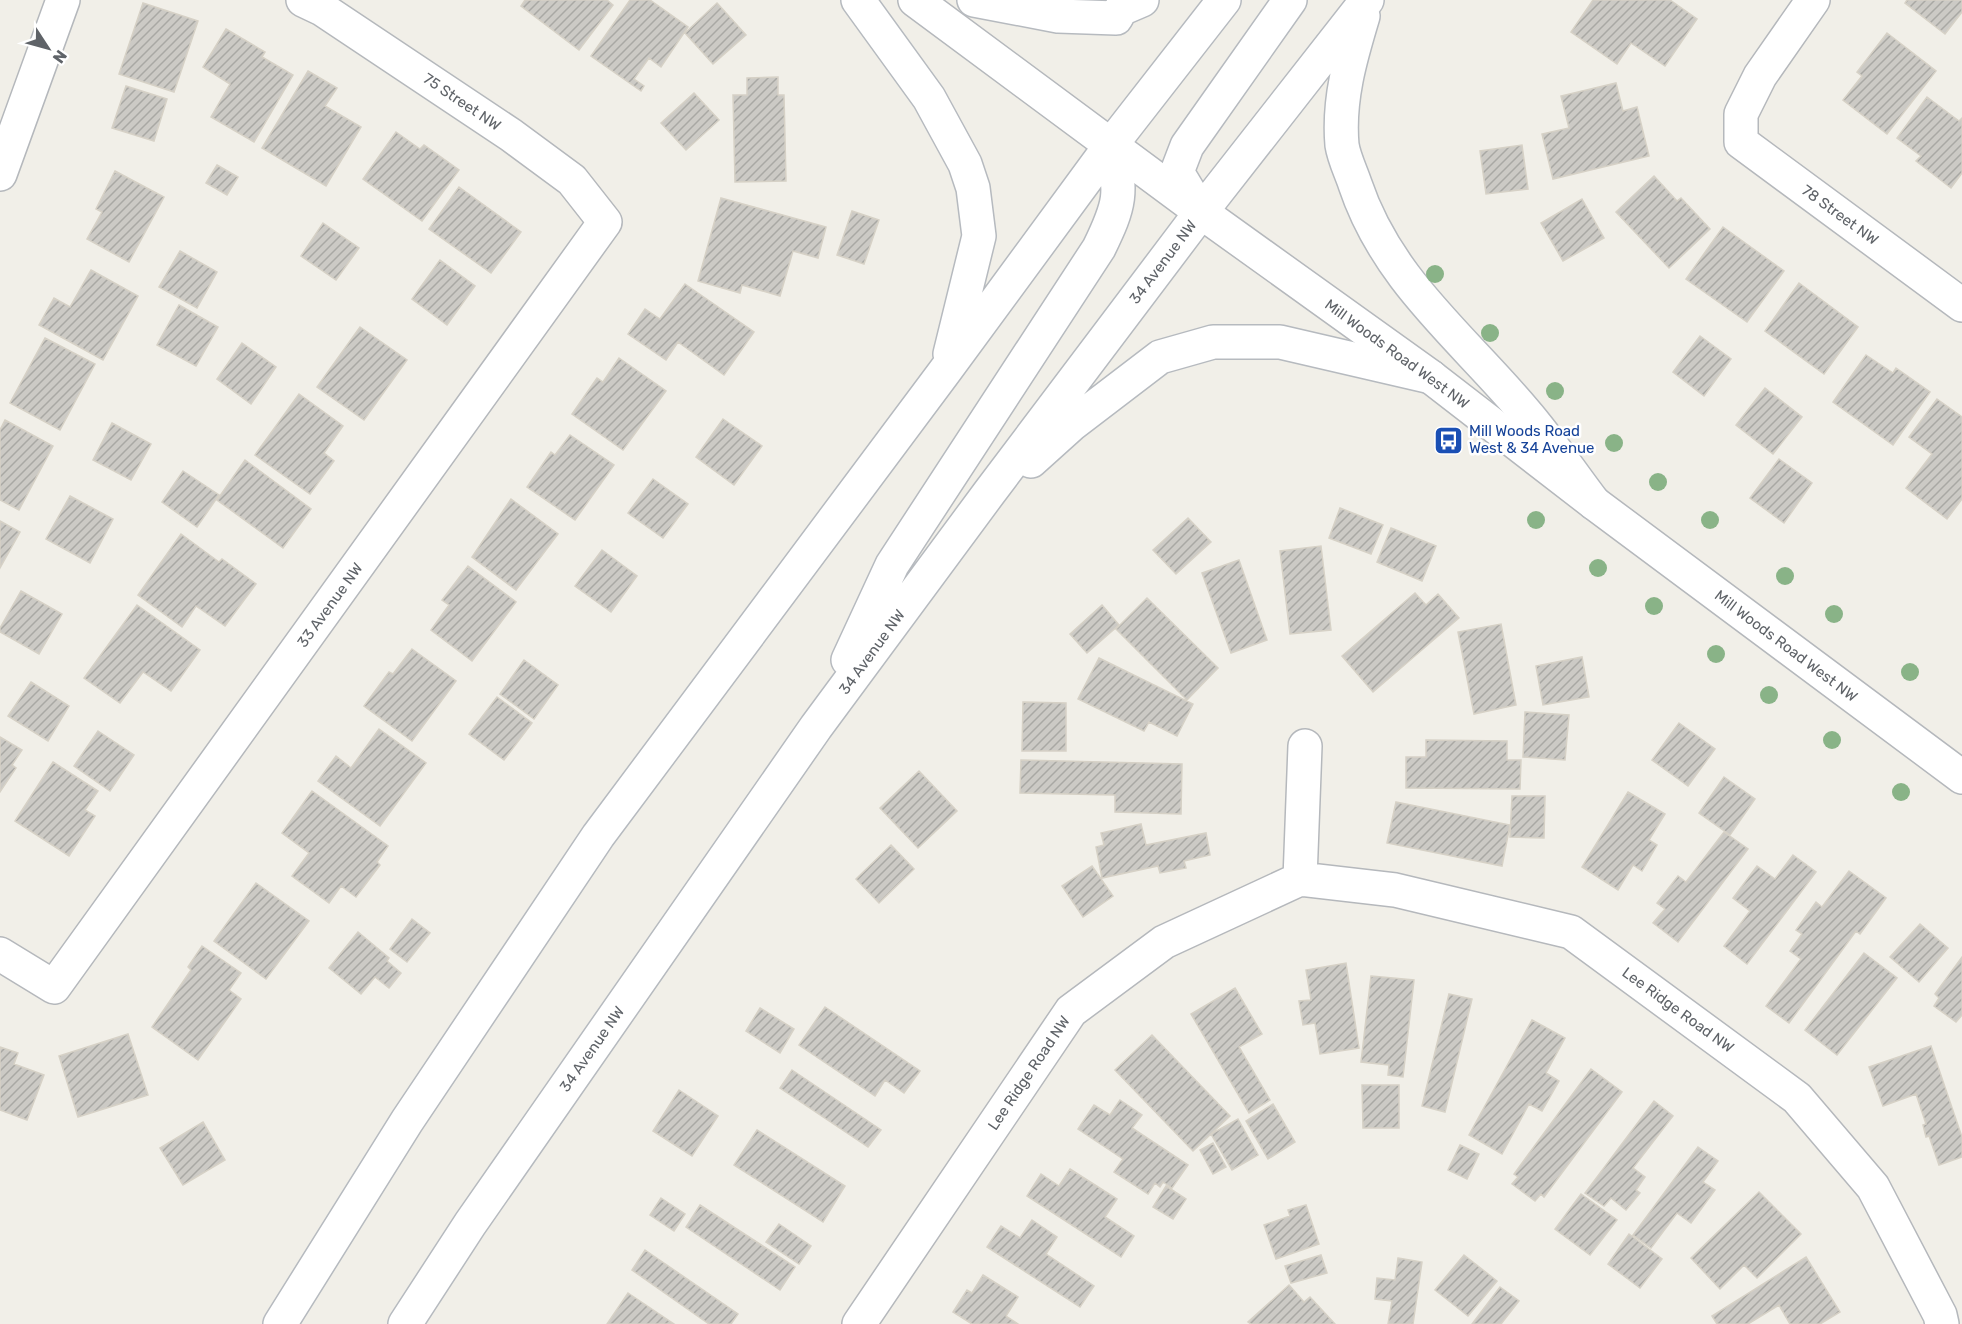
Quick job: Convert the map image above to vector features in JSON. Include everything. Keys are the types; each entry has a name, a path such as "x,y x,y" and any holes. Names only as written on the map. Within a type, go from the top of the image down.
{"main road":[{"path":"0,174 63,0"},
{"name":"75 Street NW","path":"303,0 322,9 573,180 605,222"},
{"path":"858,0 929,98 965,164 974,188 979,236 945,371"},
{"name":"Mill Woods Road West NW","path":"915,0 1201,212 1431,378 1594,503 1962,777"},
{"path":"974,0 1058,16 1116,18 1121,9 1143,0"},
{"path":"280,1324 407,1121 598,836 1111,145 1224,0"},
{"path":"1201,212 1177,172 1187,146 1290,0"},
{"path":"1367,0 1346,72 1341,108 1342,147 1359,198 1381,244 1414,291 1526,412 1594,503"},
{"name":"34 Avenue NW","path":"405,1324 476,1215 816,727 1201,212 1367,0"},
{"name":"78 Street NW","path":"1813,0 1760,76 1741,114 1741,142 1962,305"},
{"path":"816,727 892,564 1098,248 1111,223 1115,215 1118,175 1111,145"},
{"name":"33 Avenue NW","path":"0,954 54,987 605,222"},
{"path":"976,511 1071,425 1160,357 1213,342 1280,342 1431,378"},
{"path":"1300,879 1305,746"},
{"name":"Lee Ridge Road NW","path":"858,1324 1071,1011 1164,942 1300,879 1395,890 1571,932 1797,1098 1873,1187 1948,1315"}],"building":[{"path":"525,0 607,0 613,5 579,50 521,6"},
{"path":"630,0 650,0 688,27 661,67 649,58 634,79 644,86 641,91 591,56"},
{"path":"1593,0 1670,0 1697,19 1665,66 1631,43 1617,64 1571,32"},
{"path":"1907,0 1962,0 1962,12 1945,34 1905,3"},
{"path":"143,3 198,21 174,92 119,74"},
{"path":"717,3 746,35 713,64 685,33"},
{"path":"226,29 265,52 262,57 293,75 254,142 211,117 230,84 203,67"},
{"path":"1887,33 1936,71 1887,134 1843,100 1862,76 1857,72"},
{"path":"308,71 337,88 325,106 361,127 326,186 262,148"},
{"path":"778,77 778,95 784,95 786,181 735,182 733,95 747,95 747,78"},
{"path":"1616,83 1623,111 1637,107 1649,156 1553,179 1542,134 1569,128 1561,96"},
{"path":"126,86 167,99 154,141 112,128"},
{"path":"694,93 719,120 686,150 661,123"},
{"path":"1927,97 1959,121 1962,118 1962,173 1951,188 1916,161 1921,156 1897,138"},
{"path":"396,132 420,149 424,145 459,170 422,221 363,179"},
{"path":"1522,145 1528,189 1486,194 1480,151"},
{"path":"217,165 238,177 227,195 206,183"},
{"path":"115,171 164,197 129,262 87,239 102,212 96,209"},
{"path":"1654,176 1677,201 1681,198 1710,229 1669,268 1616,212"},
{"path":"459,187 521,232 491,273 429,229"},
{"path":"721,198 826,227 818,258 793,251 780,296 742,285 740,293 698,281"},
{"path":"1582,199 1604,238 1563,261 1541,223"},
{"path":"852,211 879,220 864,264 837,255"},
{"path":"323,223 359,248 336,280 301,256"},
{"path":"1723,227 1784,271 1747,322 1686,279"},
{"path":"180,251 217,272 197,308 159,287"},
{"path":"440,260 475,286 447,325 412,299"},
{"path":"91,270 138,296 103,360 39,325 54,298 70,307"},
{"path":"1799,283 1858,327 1824,374 1765,331"},
{"path":"685,284 754,332 724,375 678,342 666,360 628,334 645,309 660,319"},
{"path":"179,305 218,327 196,366 157,345"},
{"path":"360,327 407,360 364,420 317,387"},
{"path":"1700,336 1731,359 1704,396 1673,372"},
{"path":"45,338 95,364 60,430 10,403"},
{"path":"242,343 276,367 251,404 217,379"},
{"path":"1866,355 1893,373 1896,368 1930,392 1893,445 1833,402"},
{"path":"619,358 666,391 623,450 572,414 597,378 603,382"},
{"path":"1765,388 1802,417 1773,454 1736,425"},
{"path":"299,394 343,426 324,453 334,461 310,494 255,455"},
{"path":"1937,399 1962,417 1962,499 1947,519 1906,488 1932,454 1909,437"},
{"path":"723,419 762,446 734,485 696,457"},
{"path":"5,420 53,446 19,510 0,500 0,430"},
{"path":"112,423 151,444 131,480 93,460"},
{"path":"570,435 614,465 575,520 527,487 551,452 555,455"},
{"path":"1779,459 1812,483 1784,523 1750,498"},
{"path":"245,460 311,509 283,548 217,500"},
{"path":"183,471 219,495 197,527 162,502"},
{"path":"653,479 688,504 663,538 628,513"},
{"path":"70,496 113,519 90,563 46,539"},
{"path":"511,499 558,534 516,590 472,557"},
{"path":"1340,508 1383,525 1371,554 1329,538"},
{"path":"1188,518 1211,542 1176,574 1153,550"},
{"path":"0,521 20,532 0,568"},
{"path":"1391,528 1436,546 1422,581 1377,562"},
{"path":"181,534 219,562 222,559 256,584 225,626 196,606 182,627 138,595"},
{"path":"1321,546 1331,630 1290,634 1280,551"},
{"path":"602,550 637,576 611,612 575,586"},
{"path":"1239,560 1267,640 1231,653 1202,573"},
{"path":"468,566 516,602 472,661 431,630 449,605 442,600"},
{"path":"21,591 62,614 39,654 0,632 0,628"},
{"path":"1415,593 1426,605 1438,594 1459,618 1373,692 1342,656"},
{"path":"1147,598 1218,668 1187,700 1116,629"},
{"path":"137,605 200,650 171,691 143,672 120,703 84,678"},
{"path":"1102,605 1119,625 1087,653 1070,634"},
{"path":"1501,624 1516,705 1474,714 1458,632"},
{"path":"412,649 456,681 412,741 364,706 389,672 393,674"},
{"path":"1582,657 1589,697 1543,705 1536,666"},
{"path":"1099,658 1193,704 1177,736 1149,722 1144,731 1078,699"},
{"path":"524,660 558,685 534,719 500,694"},
{"path":"31,682 69,706 48,741 8,716"},
{"path":"497,697 532,723 504,760 469,734"},
{"path":"1023,702 1066,703 1066,751 1022,751"},
{"path":"1525,712 1569,715 1565,760 1523,757"},
{"path":"1679,723 1715,749 1688,786 1652,760"},
{"path":"379,729 426,763 380,826 318,781 336,756 351,768"},
{"path":"98,731 134,755 110,791 74,766"},
{"path":"0,737 22,750 12,765 16,768 0,792"},
{"path":"1426,740 1507,741 1507,760 1521,760 1520,789 1406,788 1406,757 1426,757"},
{"path":"1021,760 1182,764 1181,814 1115,812 1115,795 1020,793"},
{"path":"53,762 98,791 85,810 95,816 69,856 15,821"},
{"path":"919,771 957,811 918,848 880,808"},
{"path":"1724,777 1755,799 1730,835 1699,813"},
{"path":"312,791 388,846 377,862 380,865 356,897 341,886 329,903 292,876 309,853 282,833"},
{"path":"1628,792 1665,814 1649,840 1657,845 1642,871 1633,865 1618,890 1582,867"},
{"path":"1512,796 1545,796 1544,838 1510,837"},
{"path":"1396,802 1510,825 1502,866 1387,843"},
{"path":"1141,824 1146,845 1206,833 1210,855 1184,861 1186,868 1160,873 1158,866 1102,878 1096,847 1104,845 1101,833"},
{"path":"1724,832 1748,849 1678,942 1653,923 1665,909 1657,903 1678,876 1686,882"},
{"path":"891,845 914,869 879,903 856,879"},
{"path":"1793,855 1816,872 1747,964 1724,946 1750,911 1733,898 1757,866 1775,879"},
{"path":"1092,866 1113,896 1083,917 1062,886"},
{"path":"1849,871 1886,898 1860,934 1856,931 1789,1023 1766,1006 1801,959 1790,951 1802,934 1796,930 1816,902 1822,907"},
{"path":"256,883 309,921 266,979 214,941"},
{"path":"412,919 430,933 407,962 390,949"},
{"path":"1920,924 1948,948 1919,982 1890,957"},
{"path":"358,932 389,958 387,961 401,973 389,988 375,977 361,994 329,968"},
{"path":"202,946 241,973 229,990 241,999 198,1060 152,1027 191,970 188,967"},
{"path":"1864,953 1897,978 1837,1055 1805,1030"},
{"path":"1962,957 1962,1015 1956,1022 1934,1006 1939,998 1935,994"},
{"path":"1346,963 1359,1048 1320,1054 1315,1023 1303,1025 1299,1001 1311,1000 1306,970"},
{"path":"1371,976 1414,980 1403,1077 1388,1075 1389,1065 1361,1062"},
{"path":"1235,988 1262,1034 1239,1047 1270,1100 1249,1113 1191,1014"},
{"path":"1449,994 1472,999 1445,1112 1422,1106"},
{"path":"825,1007 920,1071 904,1093 885,1080 875,1096 799,1045"},
{"path":"760,1008 794,1029 780,1053 746,1031"},
{"path":"1532,1020 1565,1038 1546,1073 1559,1081 1542,1111 1529,1104 1502,1154 1469,1135"},
{"path":"128,1034 148,1095 78,1117 59,1056"},
{"path":"1152,1035 1230,1116 1193,1151 1115,1070"},
{"path":"1931,1046 1962,1137 1962,1157 1939,1165 1929,1136 1926,1137 1923,1125 1926,1124 1916,1094 1883,1106 1869,1067"},
{"path":"0,1047 18,1053 14,1064 44,1075 27,1120 0,1110"},
{"path":"1591,1069 1622,1092 1544,1197 1541,1194 1535,1201 1512,1184 1518,1177 1514,1174"},
{"path":"792,1070 881,1130 868,1147 780,1088"},
{"path":"1362,1085 1399,1085 1399,1128 1363,1128"},
{"path":"679,1090 718,1116 692,1156 653,1131"},
{"path":"1120,1100 1142,1115 1132,1128 1188,1165 1172,1188 1163,1182 1160,1187 1155,1183 1148,1194 1114,1172 1123,1159 1078,1129 1094,1105 1110,1115"},
{"path":"1654,1101 1673,1116 1633,1168 1645,1177 1636,1190 1640,1193 1626,1210 1611,1198 1604,1206 1585,1193"},
{"path":"1273,1104 1295,1142 1268,1159 1246,1121"},
{"path":"1238,1119 1258,1155 1232,1170 1211,1134"},
{"path":"203,1122 225,1160 183,1185 160,1148"},
{"path":"757,1130 845,1186 823,1222 734,1165"},
{"path":"1213,1143 1226,1167 1213,1174 1200,1150"},
{"path":"1460,1145 1479,1154 1467,1179 1448,1170"},
{"path":"1698,1147 1718,1161 1703,1182 1715,1190 1691,1223 1677,1213 1651,1248 1633,1235"},
{"path":"1070,1169 1117,1199 1105,1217 1134,1236 1121,1257 1027,1196 1041,1174 1059,1186"},
{"path":"1166,1186 1186,1199 1173,1219 1153,1207"},
{"path":"1759,1192 1801,1234 1757,1278 1744,1265 1720,1289 1691,1258"},
{"path":"1581,1194 1617,1220 1590,1255 1555,1229"},
{"path":"661,1198 685,1214 674,1231 650,1215"},
{"path":"700,1205 795,1267 780,1290 686,1227"},
{"path":"1306,1205 1319,1244 1276,1259 1264,1225 1290,1216 1288,1210"},
{"path":"1032,1220 1057,1237 1046,1254 1094,1286 1080,1307 987,1247 1001,1226 1020,1238"},
{"path":"779,1224 811,1246 799,1264 766,1242"},
{"path":"1629,1234 1662,1259 1640,1288 1608,1264"},
{"path":"645,1250 738,1314 731,1324 709,1324 632,1270"},
{"path":"1321,1255 1327,1273 1291,1283 1285,1266"},
{"path":"1464,1255 1497,1281 1468,1316 1435,1290"},
{"path":"1806,1257 1840,1312 1820,1324 1790,1324 1779,1305 1748,1324 1717,1324 1712,1316"},
{"path":"1398,1258 1422,1262 1413,1324 1388,1324 1392,1301 1375,1299 1377,1278 1395,1280"},
{"path":"983,1275 1018,1297 1006,1316 1018,1324 972,1324 953,1312 967,1290 972,1293"},
{"path":"1289,1285 1304,1302 1310,1297 1335,1324 1251,1324 1248,1322"},
{"path":"1500,1287 1519,1301 1501,1324 1472,1324"},
{"path":"628,1293 674,1324 607,1324"}],"place":[{"name":"Mill Woods Road West & 34 Avenue","path":"1448,440"}]}
